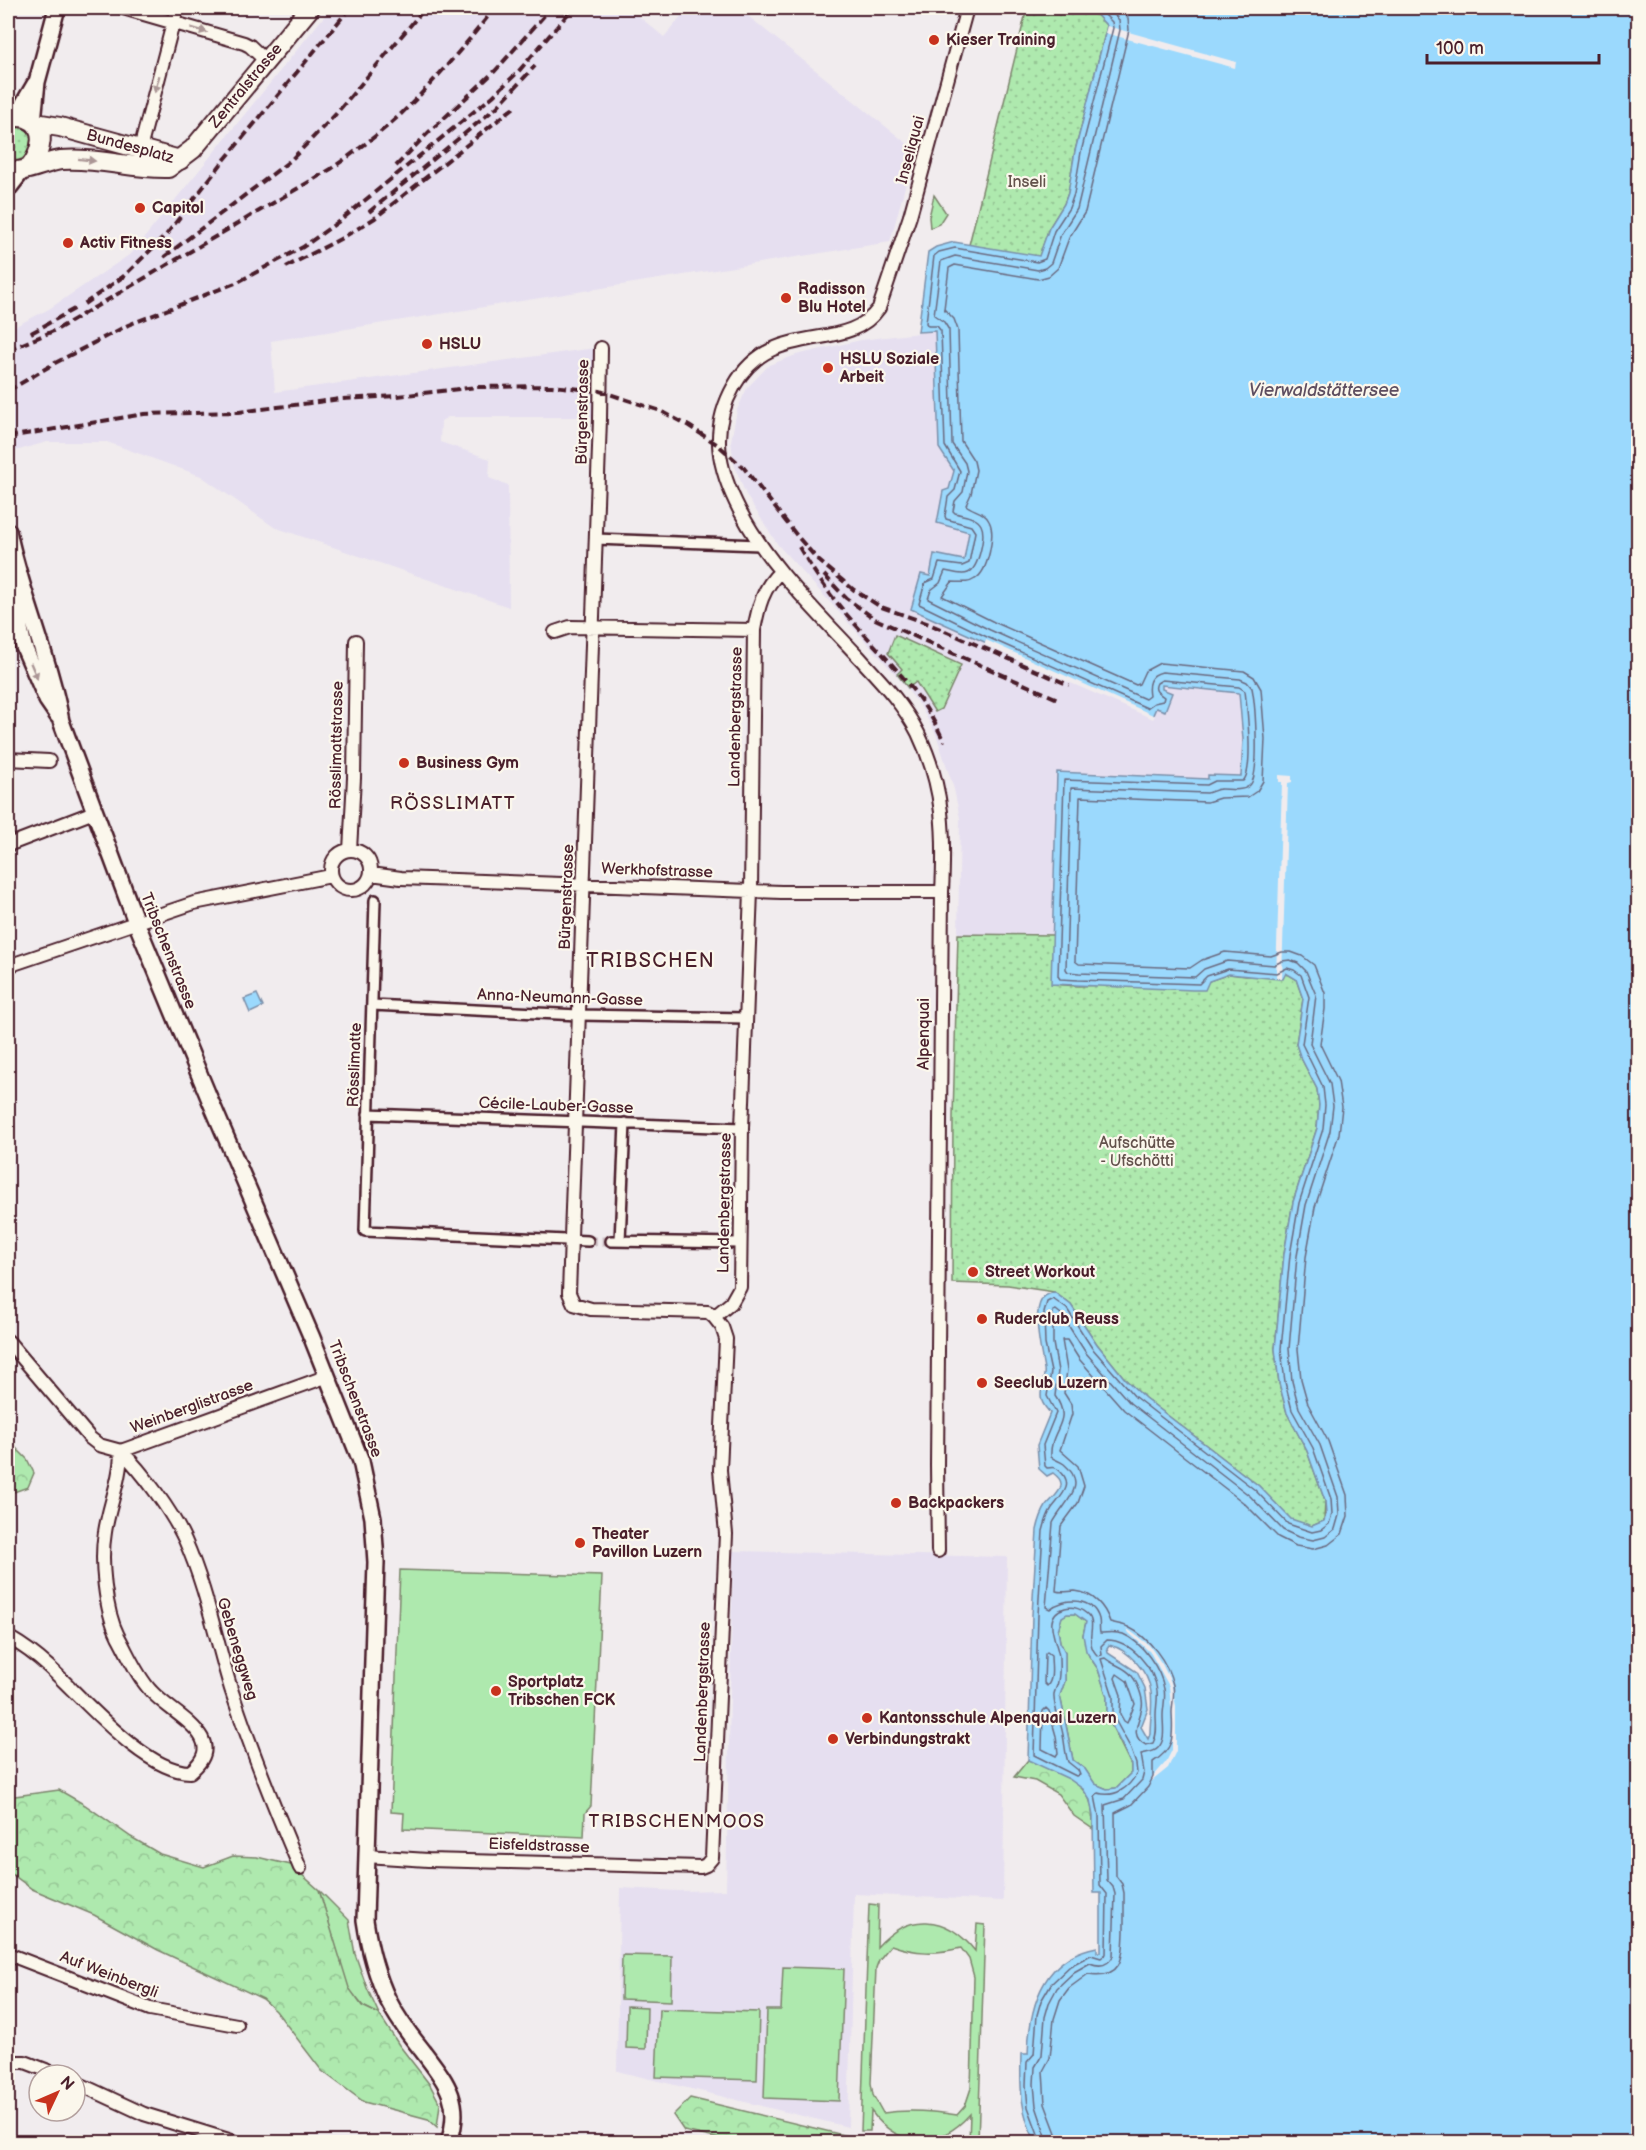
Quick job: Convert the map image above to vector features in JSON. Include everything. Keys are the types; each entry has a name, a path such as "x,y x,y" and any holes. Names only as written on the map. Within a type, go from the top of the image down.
{"main road":[{"name":"Zentralstrasse","path":"180,160 193,149 310,8"},
{"name":"Bundesplatz","path":"20,120 60,127 180,160"},
{"path":"20,120 41,136 41,142 36,158 20,169"},
{"name":"Bundesplatz","path":"20,169 77,159 168,168 180,160"}],"street":[{"path":"20,120 37,82 57,8"},
{"path":"123,8 244,43 266,61"},
{"path":"140,149 177,8"},
{"name":"Inseliquai","path":"760,545 730,493 720,462 719,427 726,404 734,386 747,368 767,351 794,342 853,330 873,318 883,299 910,216 967,8"},
{"path":"8,189 20,169"},
{"name":"Bürgenstrasse","path":"601,348 569,1293 574,1304 591,1310 708,1312 714,1317"},
{"name":"Tribschenstrasse","path":"8,535 57,696 61,721 94,812 136,922 327,1376 363,1468 373,1518 376,1562 365,1920 374,1962 387,1999 404,2027 447,2084 453,2098 455,2115 449,2142"},
{"path":"595,538 760,545"},
{"name":"Alpenquai","path":"760,545 780,572 882,682 902,707 917,732 934,773 942,809 945,843 942,892 938,1551"},
{"name":"Landenbergstrasse","path":"710,1862 714,1854 726,1534 720,1470 726,1338 722,1327 714,1317 731,1303 740,1287 742,1128 751,891 750,814 754,630 761,599 780,572"},
{"name":"Tribschenstrasse","path":"8,575 12,620 46,700 61,721"},
{"path":"555,632 570,627 754,630"},
{"name":"Rösslimattstrasse","path":"350,850 354,778 356,641"},
{"path":"8,759 49,761"},
{"path":"8,845 94,812"},
{"path":"356,850 367,857 371,874 363,886 350,891 338,886 331,876 331,864 334,858 344,851 356,850"},
{"name":"Werkhofstrasse","path":"371,874 401,878 751,891 942,892"},
{"path":"8,966 194,903 331,876"},
{"name":"Rösslimatte","path":"375,900 365,1232 570,1240"},
{"name":"Anna-Neumann-Gasse","path":"372,1005 579,1015 746,1018"},
{"name":"Cécile-Lauber-Gasse","path":"368,1114 742,1128"},
{"path":"625,1124 615,1241 740,1244"},
{"path":"570,1240 588,1241"},
{"path":"8,1341 90,1438 99,1445 121,1451"},
{"name":"Weinberglistrasse","path":"8,1637 47,1665 103,1720 166,1768 178,1772 190,1772 200,1764 206,1753 204,1741 196,1729 150,1690 117,1633 112,1619 102,1558 105,1531 121,1463 121,1451 327,1376"},
{"name":"Gebeneggweg","path":"121,1451 141,1472 184,1539 196,1569 231,1688 255,1759 300,1868"},
{"name":"Eisfeldstrasse","path":"366,1856 701,1867 710,1862"},
{"name":"Auf Weinbergli","path":"8,1953 150,2009 237,2025"},
{"path":"8,2062 28,2063"},
{"path":"87,2088 144,2114 235,2142"}],"shaded area":[{"path":"331,8 631,8 664,37 689,8 738,8 915,150 890,242 271,341 275,392 595,348 599,417 448,417 441,421 440,442 490,459 489,478 508,485 509,607 274,527 201,476 107,442 47,442 8,453 8,330 49,309 132,253"},
{"path":"935,331 954,471 949,489 969,531 964,561 930,576 921,575 912,609 1153,716 1156,708 1172,694 1161,689 1162,685 1239,693 1243,739 1241,776 1209,775 1208,779 1057,773 1054,935 958,934 960,818 954,789 936,734 920,706 896,675 778,545 746,495 734,464 731,441 737,410 747,388 769,365 796,355 861,340"},
{"name":"Kantonsschule Alpenquai Luzern","path":"733,1551 1007,1557 1003,1901 854,1894 848,2127 617,2071 620,1888 678,1891 726,1890"}],"green space":[{"name":"Inseli","path":"1027,8 1091,9 1107,26 1075,151 1068,193 1049,228 1039,257 969,245"},
{"path":"20,127 28,131 33,144 26,157 17,161 8,154 8,141 12,131"},
{"path":"934,195 946,213 939,224 930,228 929,217"},
{"path":"895,635 961,665 941,709 935,712 916,682 908,688 897,674 902,669 888,653"},
{"name":"Aufschütte - Ufschötti","path":"958,934 1054,935 1052,984 1078,986 1209,981 1229,974 1246,976 1286,973 1296,979 1303,999 1296,1044 1317,1089 1319,1105 1317,1128 1293,1202 1284,1254 1275,1349 1279,1383 1287,1413 1307,1451 1325,1501 1324,1521 1312,1526 1291,1520 1259,1486 1145,1398 1125,1379 1097,1344 1071,1305 1054,1292 1008,1285 952,1283 953,1116"},
{"path":"8,1440 27,1459 34,1473 28,1487 11,1493 8,1487"},
{"name":"Sportplatz Tribschen FCK","path":"400,1570 602,1576 591,1806 585,1813 584,1837 403,1829 404,1813 391,1812"},
{"path":"1075,1614 1086,1622 1083,1635 1089,1656 1098,1669 1107,1697 1107,1716 1131,1765 1131,1773 1116,1788 1107,1789 1095,1784 1085,1769 1073,1760 1060,1695 1065,1681 1065,1652 1058,1630 1062,1616"},
{"path":"1028,1760 1064,1775 1086,1793 1091,1804 1093,1829 1074,1816 1058,1794 1035,1781 1014,1777"},
{"path":"59,1790 160,1854 204,1867 233,1856 257,1857 291,1865 319,1890 349,1988 362,2006 379,2014 399,2045 430,2085 440,2104 437,2127 428,2119 364,2102 322,2071 276,2011 263,1999 158,1950 94,1915 32,1889 8,1871 8,1797"},
{"path":"319,1890 349,1920 355,1954 379,2014 363,2006 348,1988"},
{"path":"869,1904 878,1905 877,1947 901,1928 914,1923 927,1922 952,1930 975,1951 977,1924 985,1925 978,2142 969,2142 970,2114 945,2134 919,2140 906,2138 894,2132 871,2111 870,2131 861,2131","holes":["891,1945 926,1952 961,1948 969,1959 974,1977 971,2088 965,2106 957,2115 920,2111 883,2113 873,2095 871,2083 876,1968 879,1960"]},
{"path":"622,1955 672,1956 671,2001 621,1999"},
{"path":"783,1967 844,1969 839,2101 764,2098 767,2010 781,2010"},
{"path":"627,2006 647,2007 646,2049 626,2048"},
{"path":"659,2009 759,2012 757,2080 656,2077"},
{"path":"690,2098 872,2142 733,2142 684,2131 673,2115"}],"water":[{"name":"Vierwaldstättersee","path":"1080,8 1638,8 1638,2142 1036,2142 1024,2110 1021,2089 1021,2054 1028,2054 1032,2018 1043,1986 1064,1961 1079,1952 1097,1947 1097,1952 1101,1952 1101,1893 1094,1893 1093,1816 1090,1800 1083,1789 1069,1779 1028,1760 1037,1530 1043,1512 1061,1488 1059,1478 1053,1473 1047,1476 1039,1469 1037,1445 1050,1413 1041,1397 1044,1373 1037,1323 1039,1306 1043,1297 1054,1292 1071,1305 1097,1344 1125,1379 1145,1398 1259,1486 1291,1519 1312,1526 1324,1521 1326,1514 1325,1501 1307,1451 1287,1413 1279,1383 1275,1349 1284,1254 1293,1202 1317,1128 1319,1105 1317,1089 1296,1044 1303,999 1296,979 1286,973 1283,979 1229,974 1209,981 1205,990 1051,984 1057,772 1208,779 1208,775 1241,776 1243,739 1239,693 1162,685 1162,689 1172,693 1165,711 1156,708 1152,717 911,609 921,574 930,576 934,554 964,560 969,532 937,523 943,491 949,489 954,471 939,448 935,331 918,332 928,252 954,242 1039,256 1049,228 1068,193 1075,151 1107,26 1091,9","holes":["1075,1614 1086,1622 1083,1635 1086,1651 1098,1669 1107,1697 1107,1716 1131,1765 1131,1773 1116,1788 1107,1789 1095,1784 1085,1769 1073,1760 1060,1695 1065,1681 1065,1652 1058,1630 1062,1617","1109,1645 1130,1656 1142,1669 1149,1684 1152,1702 1148,1739 1141,1727 1148,1709 1145,1688 1137,1672 1108,1653"]},
{"path":"257,994 263,1007 250,1013 244,999"}],"pier":[{"path":"1107,26 1236,62 1235,68 1105,33"},
{"path":"986,640 1155,716 1153,719 984,645"},
{"path":"1279,775 1292,776 1292,782 1288,783 1282,978 1276,978 1282,782 1279,782"},
{"path":"1126,1628 1149,1645 1162,1664 1171,1682 1176,1706 1176,1751 1168,1768 1152,1781 1151,1779 1166,1762 1172,1750 1169,1686 1150,1652"}],"tunnel":[{"path":"588,1241 611,1241"}],"railway":[{"path":"84,304 124,276 166,235 222,163 350,8"},
{"path":"164,257 291,160 335,115 425,8"},
{"path":"8,350 56,330 331,169 400,115 449,63 495,8"},
{"path":"396,166 495,71 551,8"},
{"path":"8,391 55,363 128,325 238,282 303,247 342,219 493,96 518,72 573,8"},
{"path":"369,212 497,107 535,66"},
{"path":"286,267 375,218 517,105"},
{"path":"31,333 76,308"},
{"path":"8,437 144,414 239,412 341,399 398,396 477,387 552,386 600,391 661,411 718,445 744,468 818,560 854,590 881,607 929,624 1069,685"},
{"path":"799,547 840,607 888,660 925,706 944,742"},
{"path":"824,575 846,598 875,619 1060,700"}],"place":[{"name":"Kieser Training","path":"934,40"},
{"name":"Capitol","path":"140,208"},
{"name":"Activ Fitness","path":"68,243"},
{"name":"Radisson Blu Hotel","path":"786,298"},
{"name":"HSLU","path":"427,344"},
{"name":"HSLU Soziale Arbeit","path":"828,368"},
{"name":"Business Gym","path":"404,763"},
{"name":"Street Workout","path":"973,1272"},
{"name":"Ruderclub Reuss","path":"982,1319"},
{"name":"Seeclub Luzern","path":"982,1383"},
{"name":"Backpackers","path":"896,1503"},
{"name":"Theater Pavillon Luzern","path":"580,1543"},
{"name":"Sportplatz Tribschen FCK","path":"496,1691"},
{"name":"Kantonsschule Alpenquai Luzern","path":"867,1718"},
{"name":"Verbindungstrakt","path":"833,1739"}],"district":[{"name":"RÖSSLIMATT","path":"453,803"},
{"name":"TRIBSCHEN","path":"651,961"},
{"name":"TRIBSCHENMOOS","path":"677,1821"}]}
